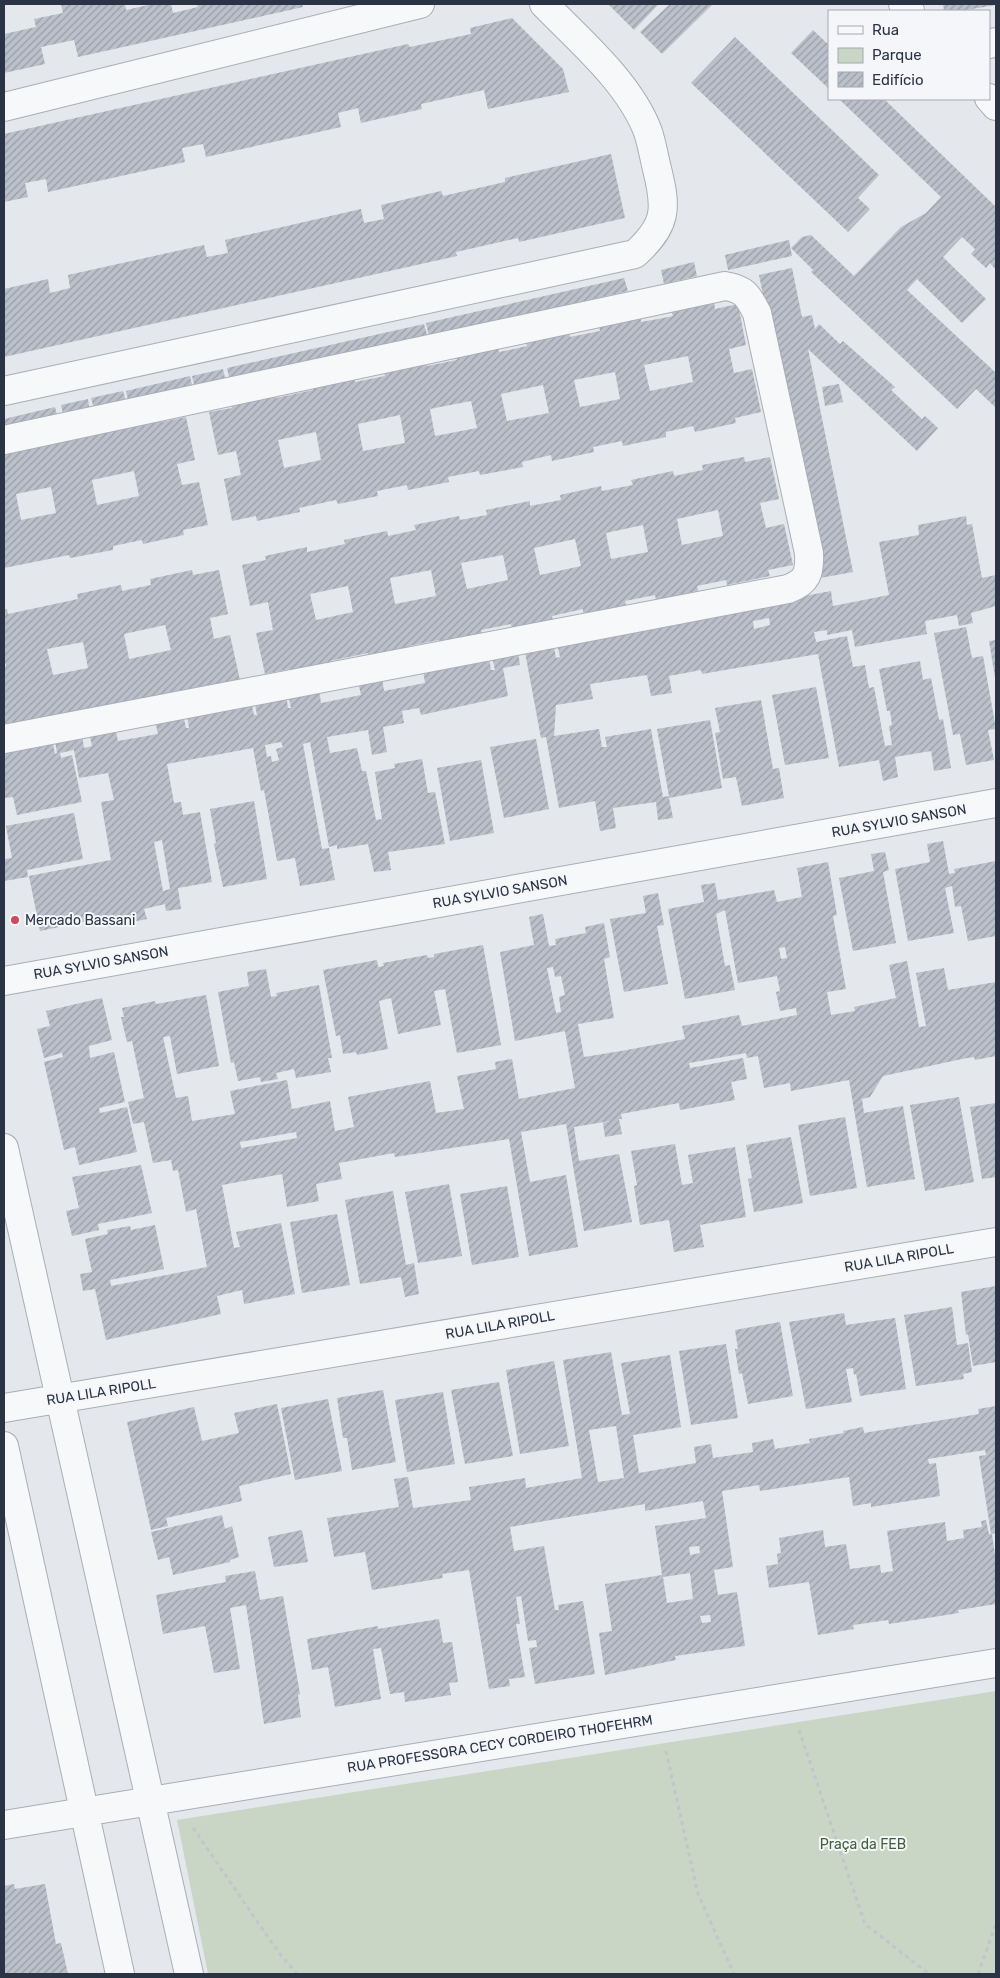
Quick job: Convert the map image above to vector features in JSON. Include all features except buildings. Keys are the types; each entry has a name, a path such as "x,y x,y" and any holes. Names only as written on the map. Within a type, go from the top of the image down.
{"street":[{"path":"4,107 420,4"},
{"path":"4,391 635,254 660,228 664,211 664,198 647,130 630,99 609,71 544,4"},
{"path":"4,440 725,286 738,288 748,296 757,313 809,553 810,570 806,578 788,589 4,740"},
{"name":"RUA SYLVIO SANSON","path":"4,981 996,803"},
{"path":"4,1148 189,1974"},
{"name":"RUA LILA RIPOLL","path":"4,1408 996,1242"},
{"path":"4,1446 120,1974"},
{"name":"RUA PROFESSORA CECY CORDEIRO THOFEHRM","path":"4,1825 996,1663"}],"path":[{"path":"798,1728 865,1924 929,1974"},
{"path":"666,1750 698,1894 734,1974"},
{"path":"191,1825 279,1952 297,1974"},
{"path":"978,1974 996,1924"}],"green space":[{"name":"Praça da FEB","path":"996,1691 996,1974 208,1974 177,1820"}],"place":[{"name":"Mercado Bassani","path":"15,920"}]}
